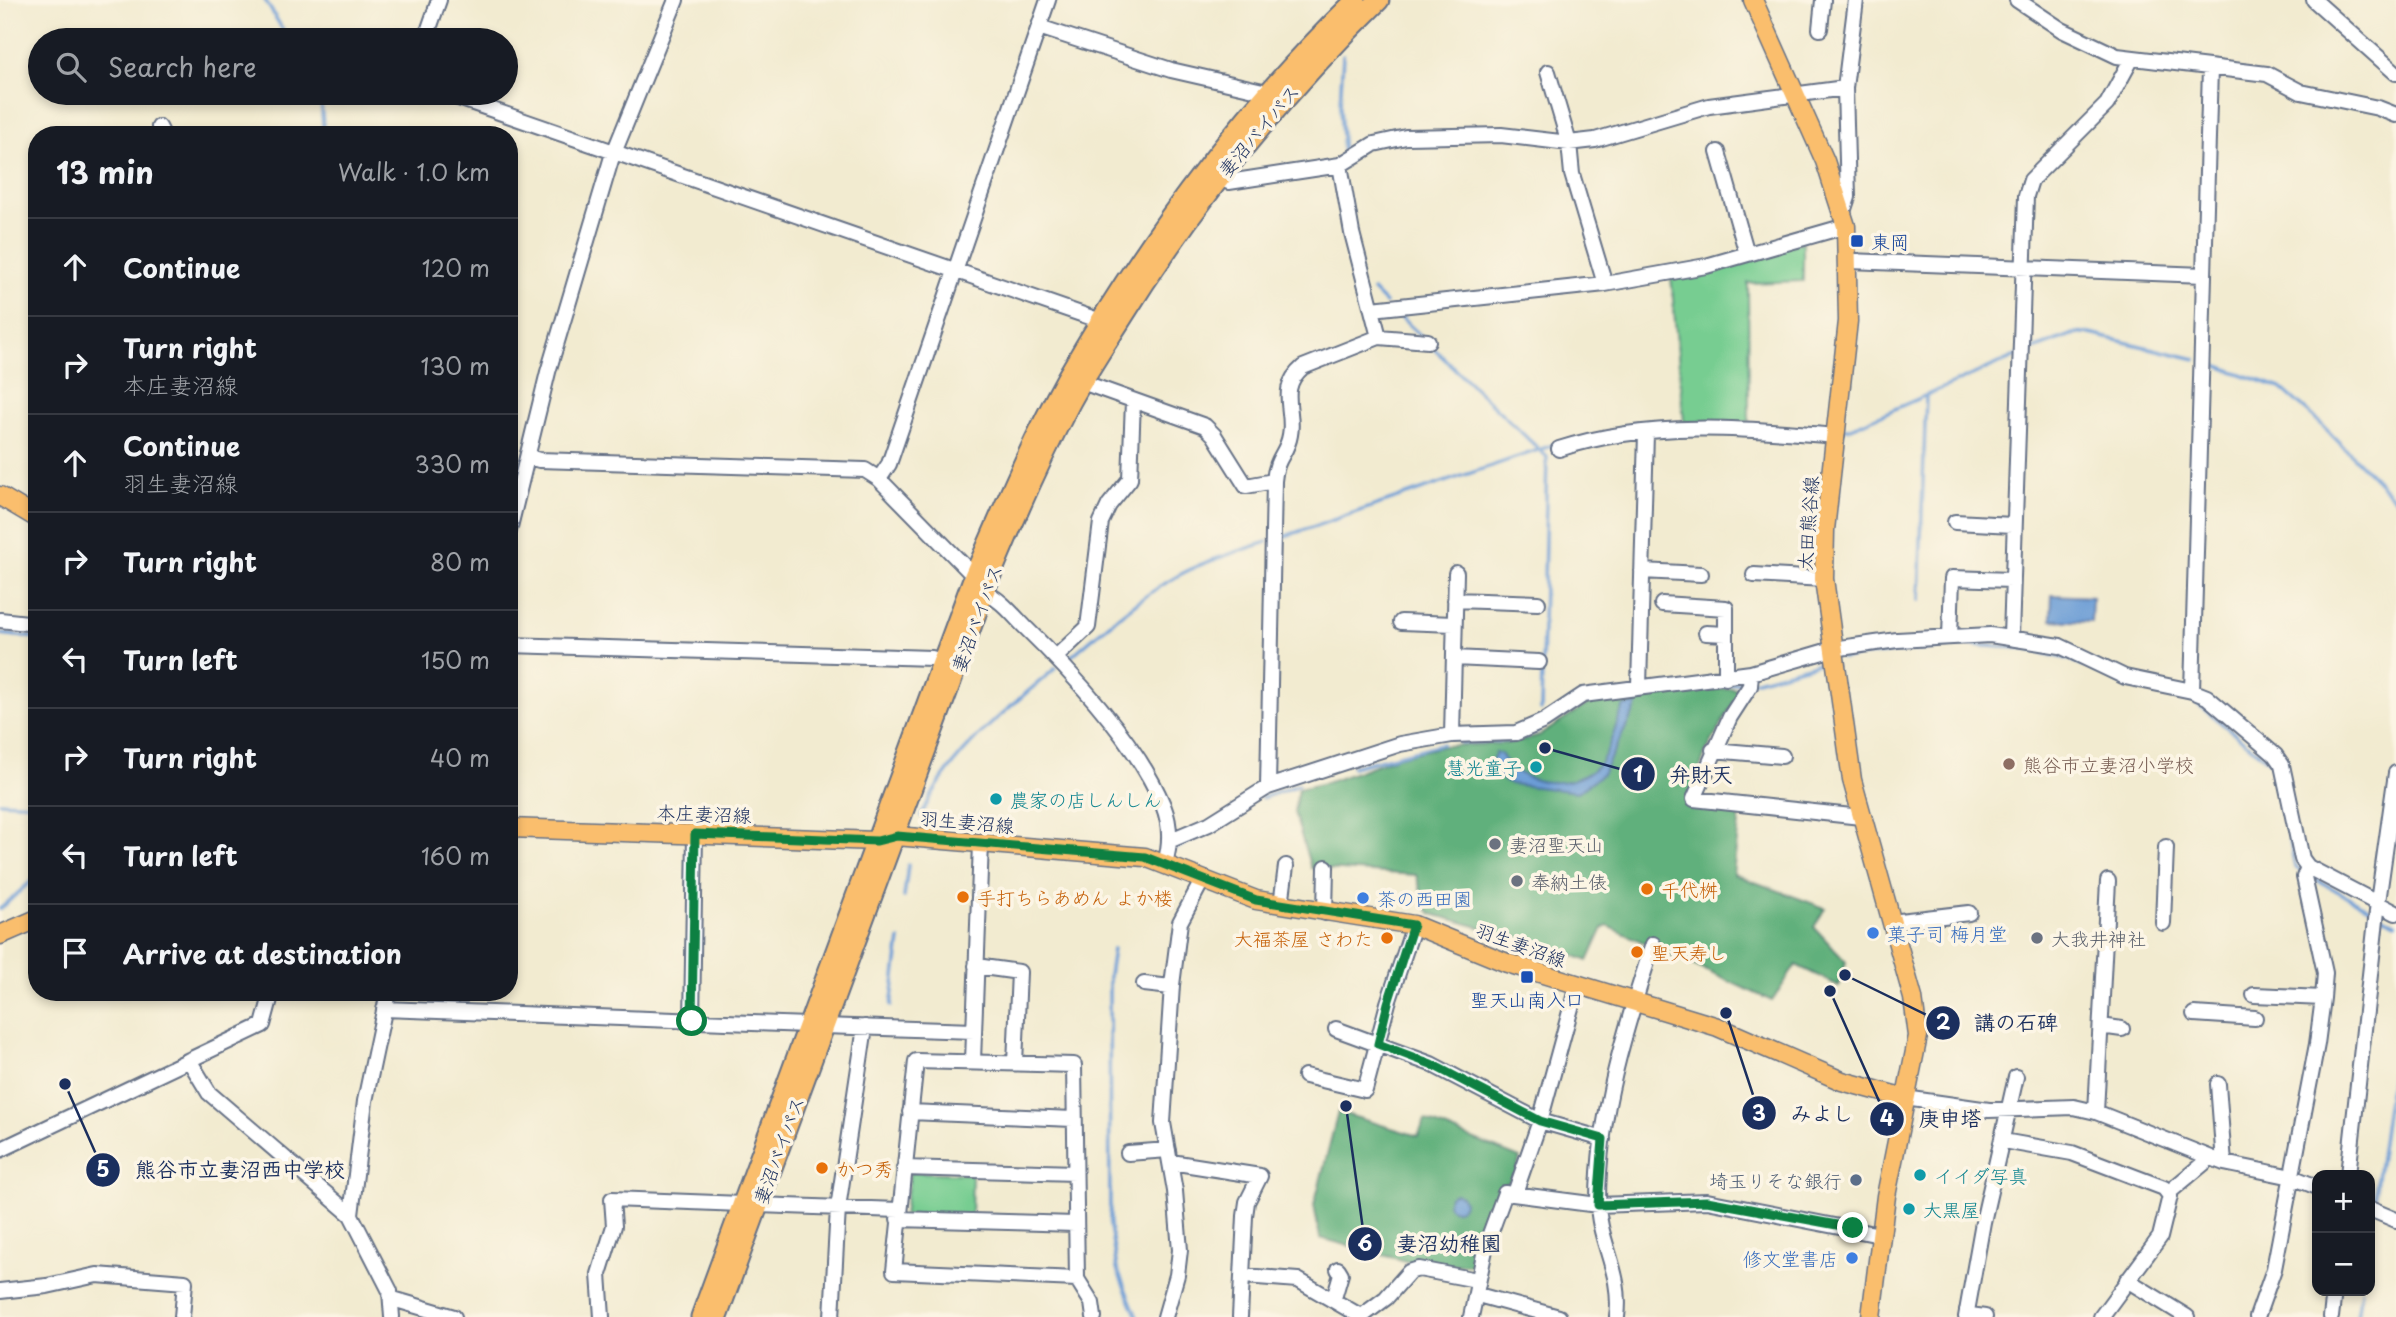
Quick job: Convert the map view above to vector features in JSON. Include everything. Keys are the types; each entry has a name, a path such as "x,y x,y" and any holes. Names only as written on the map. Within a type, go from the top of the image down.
{"highway":[{"name":"妻沼バイパス","path":"701,1317 750,1205 816,1025 877,841 943,662 979,584 1082,382 1165,250 1277,95 1356,0"},
{"name":"妻沼バイパス","path":"816,1025 897,836 979,584 1024,463 1066,380 1160,229 1197,179 1277,95 1379,0"},
{"name":"妻沼バイパス","path":"717,1317 750,1205"}],"main road":[{"name":"太田熊谷線","path":"1753,0 1825,161 1844,221 1849,261 1848,321 1825,530 1824,579 1861,817 1917,1025 1905,1098"},
{"path":"0,496 28,513"},
{"name":"本庄妻沼線","path":"518,828 877,841 897,836"},
{"name":"羽生妻沼線","path":"897,836 1121,854 1165,863 1256,900 1413,925 1507,963 1732,1032 1842,1081 1905,1098"},
{"path":"0,936 28,923"},
{"path":"1871,1317 1880,1235 1905,1098"}],"street":[{"path":"429,28 439,0"},
{"path":"518,498 548,372 611,160 617,151 636,94 676,0"},
{"path":"879,479 889,464 1048,0"},
{"path":"1820,29 1823,0"},
{"path":"1372,309 1605,285 1706,266 1844,221 1848,197 1845,88 1855,0"},
{"path":"2017,0 2088,44 2131,60 2267,74 2301,92 2378,108 2396,115"},
{"path":"2314,0 2396,73"},
{"path":"1039,27 1171,69 1277,95"},
{"path":"2011,636 2026,196 2031,180 2107,104 2131,60"},
{"path":"2192,691 2210,68"},
{"path":"1548,72 1569,143 1573,174 1605,285"},
{"path":"1217,178 1229,182 1340,165 1374,144 1406,137 1501,135 1569,143 1595,139 1709,106 1845,88"},
{"path":"480,105 1101,321"},
{"path":"1718,152 1747,254"},
{"path":"1340,165 1352,233 1379,337"},
{"path":"1849,261 2204,275"},
{"path":"1268,787 1275,462 1290,439 1287,402 1295,375 1303,367 1379,337 1428,341"},
{"path":"1082,382 1205,426 1214,435 1246,486 1274,481"},
{"path":"1056,657 1088,627 1101,522 1109,505 1130,479 1133,401"},
{"path":"1559,449 1605,436 1646,433 1717,430 1837,436"},
{"path":"1639,686 1646,433"},
{"path":"529,457 552,460 864,470 879,479 979,584 1056,657 1095,704 1148,776 1164,806 1171,840 1165,863"},
{"path":"1955,522 2013,525"},
{"path":"1642,571 1701,574"},
{"path":"1452,735 1456,573"},
{"path":"1754,575 1824,579"},
{"path":"1950,637 1952,578 2011,580"},
{"path":"1455,600 1538,603"},
{"path":"1662,604 1726,608 1726,678"},
{"path":"0,620 28,623"},
{"path":"1401,622 1454,624"},
{"path":"1706,633 1726,634"},
{"path":"1171,840 1209,824 1268,787 1369,753 1452,735 1516,733 1544,720 1583,695 1639,686 1726,678 1750,680 1833,649 1950,637 2011,636 2060,646 2125,677 2192,691 2207,697 2275,755 2285,776 2302,859 2308,867 2396,913"},
{"path":"518,645 932,658 943,662"},
{"path":"1454,658 1539,662"},
{"path":"1750,680 1713,750 1694,799 1861,817"},
{"path":"1713,750 1782,756"},
{"path":"2349,1170 2378,902 2396,773"},
{"path":"692,1021 695,834"},
{"path":"973,1061 981,843"},
{"path":"2164,923 2166,847"},
{"path":"1281,905 1286,866"},
{"path":"1325,913 1326,867"},
{"path":"2256,1317 2274,1269 2323,999 2325,973 2304,877 2308,867"},
{"path":"1165,1317 1177,1275 1180,1250 1163,1123 1171,987 1168,955 1180,922 1203,879"},
{"path":"2096,1112 2108,881"},
{"path":"1891,922 1969,914"},
{"path":"1305,1076 1365,1090 1388,1003 1413,925"},
{"path":"1616,1317 1618,1282 1598,1205 1603,1139 1634,1001 1653,944"},
{"path":"976,967 1019,972 1015,1063"},
{"path":"1144,984 1171,987"},
{"path":"1515,1194 1540,1121 1577,986"},
{"path":"2254,995 2323,999"},
{"path":"0,1150 263,1025 270,1001"},
{"path":"351,1215 365,1101 386,1001"},
{"path":"384,1009 974,1031"},
{"path":"2194,1014 2255,1018"},
{"path":"2101,1026 2122,1028"},
{"path":"832,1317 838,1208 865,1027"},
{"path":"1336,1030 1431,1064 1540,1121 1603,1139"},
{"path":"189,1060 209,1093 351,1215 393,1299 393,1317"},
{"path":"1077,1279 894,1271 916,1061 1074,1065 1077,1279 1092,1303 1094,1317"},
{"path":"1985,1317 1967,1314 1983,1222 2016,1077"},
{"path":"2217,1160 2218,1084"},
{"path":"1905,1098 1979,1109 2074,1107 2096,1112 2217,1160 2292,1177 2312,1185"},
{"path":"911,1112 1073,1119"},
{"path":"2003,1141 2073,1153 2164,1188 2168,1193 2168,1211 2160,1237 2101,1317"},
{"path":"1128,1153 1169,1156 1260,1176 1246,1209 1240,1317"},
{"path":"2168,1193 2217,1160"},
{"path":"904,1168 1075,1173"},
{"path":"1471,1317 1486,1245 1505,1193 1598,1205 1707,1201 1880,1235"},
{"path":"602,1317 598,1274 614,1226 612,1199 838,1208 898,1215 1075,1224"},
{"path":"2375,1211 2396,1220"},
{"path":"1334,1298 1341,1274 1338,1269"},
{"path":"1244,1276 1289,1278 1334,1298 1362,1317 1386,1298 1409,1272 1419,1269 1478,1287 1559,1317"},
{"path":"0,1291 47,1286 97,1275 185,1282 182,1317"},
{"path":"2127,1280 2187,1317"},
{"path":"2331,1317 2333,1296"},
{"path":"393,1299 454,1317"}],"green space":[{"path":"1803,242 1803,281 1748,283 1749,422 1684,422 1671,276"},
{"path":"1731,688 1740,690 1705,754 1689,800 1741,806 1733,874 1825,908 1814,927 1846,962 1839,986 1796,965 1772,1001 1608,926 1603,928 1588,961 1552,947 1432,914 1427,909 1416,875 1311,868 1294,812 1298,789 1329,782 1397,757 1444,746 1515,743 1540,735 1593,701"},
{"path":"1338,1112 1418,1136 1425,1120 1520,1158 1515,1177 1505,1184 1473,1265 1420,1265 1320,1238 1314,1205"},
{"path":"910,1172 972,1174 971,1217 904,1215"}],"water":[{"path":"2052,595 2092,597 2091,622 2051,620"},
{"path":"1638,704 1602,774 1578,792 1511,784 1492,773 1491,763 1496,753 1501,754 1510,766 1521,774 1534,780 1549,782 1578,778 1591,771 1604,758 1624,706"},
{"path":"1456,1194 1462,1196 1462,1208 1456,1210 1450,1208 1448,1202 1450,1196"}],"waterway":[{"path":"265,0 282,28"},
{"path":"1343,55 1340,106 1343,156"},
{"path":"321,105 323,126"},
{"path":"1373,291 1385,303"},
{"path":"1393,310 1421,336"},
{"path":"2025,352 2071,335 2086,333 2196,359"},
{"path":"1429,344 1547,457 1541,710"},
{"path":"1841,429 1849,429 2018,355"},
{"path":"2204,361 2281,388 2314,417 2396,500"},
{"path":"1919,600 1926,395"},
{"path":"1280,538 1556,444"},
{"path":"1068,659 1128,609 1178,576 1213,560 1267,542"},
{"path":"0,634 28,637"},
{"path":"1841,658 1970,645 2022,648 2069,659 2122,683 2192,700 2272,763 2279,782 2295,867 2301,871"},
{"path":"1753,681 1830,660"},
{"path":"921,816 947,772 980,734 1056,668"},
{"path":"1666,691 1745,682"},
{"path":"1523,737 1538,731"},
{"path":"1460,742 1515,740"},
{"path":"1352,767 1442,744"},
{"path":"1262,798 1298,785"},
{"path":"0,802 28,804"},
{"path":"1176,849 1235,816"},
{"path":"904,897 908,865"},
{"path":"2308,875 2372,910"},
{"path":"0,909 28,884"},
{"path":"2381,916 2396,923"},
{"path":"891,1006 900,940"},
{"path":"1113,949 1109,975 1110,1226 1117,1269 1137,1317"},
{"path":"2375,1193 2396,1040"},
{"path":"2357,1317 2360,1296"}],"place":[{"name":"東岡","path":"1857,241"},
{"name":"弁財天","path":"1545,748"},
{"name":"熊谷市立妻沼小学校","path":"2009,764"},
{"name":"慧光童子","path":"1536,767"},
{"name":"農家の店しんしん","path":"996,799"},
{"name":"妻沼聖天山","path":"1495,844"},
{"name":"奉納土俵","path":"1517,881"},
{"name":"千代桝","path":"1647,889"},
{"name":"手打ちらあめん よか楼","path":"963,897"},
{"name":"茶の西田園","path":"1363,898"},
{"name":"菓子司 梅月堂","path":"1873,933"},
{"name":"大福茶屋 さわた","path":"1387,938"},
{"name":"大我井神社","path":"2037,938"},
{"name":"聖天寿し","path":"1637,952"},
{"name":"講の石碑","path":"1845,975"},
{"name":"聖天山南入口","path":"1527,977"},
{"name":"庚申塔","path":"1830,991"},
{"name":"みよし","path":"1726,1013"},
{"name":"熊谷市立妻沼西中学校","path":"65,1084"},
{"name":"妻沼幼稚園","path":"1346,1106"},
{"name":"かつ秀","path":"822,1168"},
{"name":"イイダ写真","path":"1920,1175"},
{"name":"埼玉りそな銀行","path":"1856,1180"},
{"name":"大黒屋","path":"1909,1209"},
{"name":"修文堂書店","path":"1852,1258"}],"route":[{"path":"692,1021 695,834 877,841 897,836 1145,857 1256,900 1413,925 1378,1044 1431,1064 1540,1121 1603,1139 1598,1205 1656,1200 1707,1201 1853,1228"}]}
